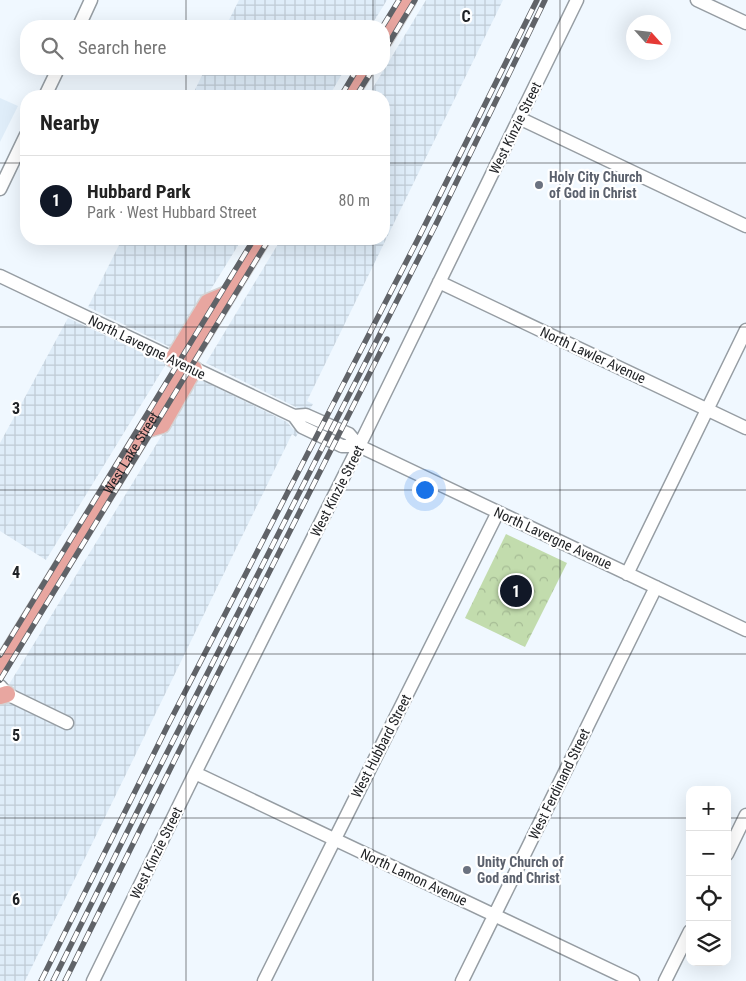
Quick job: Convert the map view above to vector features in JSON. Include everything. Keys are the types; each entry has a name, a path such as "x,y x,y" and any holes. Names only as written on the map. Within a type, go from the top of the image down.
{"main road":[{"path":"390,30 408,0"},
{"path":"353,90 362,75"},
{"name":"West Lake Street","path":"0,667 258,245"},
{"path":"145,430 162,425 208,302 228,294"}],"street":[{"path":"82,20 92,0"},
{"name":"West Kinzie Street","path":"93,981 359,446 577,0"},
{"path":"697,0 746,23"},
{"path":"48,90 55,75"},
{"path":"519,118 746,226"},
{"path":"0,189 20,147"},
{"name":"North Lavergne Avenue","path":"0,276 294,416 302,427 342,446 359,446 746,630"},
{"name":"North Lawler Avenue","path":"439,282 746,428"},
{"path":"627,574 746,330"},
{"name":"West Hubbard Street","path":"264,981 498,512"},
{"name":"West Ferdinand Street","path":"462,981 656,587"},
{"path":"2,692 67,723"},
{"name":"North Lamon Avenue","path":"195,773 633,981"},
{"path":"731,846 746,815"},
{"path":"665,981 686,938"}],"shaded area":[{"path":"239,0 387,0 375,20 229,20"},
{"path":"426,0 503,0 390,231 390,90 372,90 381,75 390,75 390,60"},
{"path":"202,75 341,75 333,90 195,90"},
{"path":"0,98 18,106 0,142"},
{"path":"119,245 238,245 174,349 88,307"},
{"path":"277,245 383,245 307,401 313,404 308,413 206,363"},
{"path":"68,318 166,364 46,560 0,531 0,443"},
{"path":"197,378 287,422 293,429 299,431 296,437 292,434 25,981 0,981 0,699"}],"green space":[{"path":"506,534 567,563 525,647 465,618"}],"railway":[{"path":"387,20 399,0"},
{"path":"390,41 415,0"},
{"path":"41,981 168,725 417,241 537,0"},
{"path":"53,981 436,224 545,0"},
{"path":"345,90 353,75"},
{"path":"360,90 369,75"},
{"path":"0,655 250,245"},
{"path":"0,680 265,245"},
{"path":"65,981 387,339"}],"place":[{"name":"Holy City Church of God in Christ","path":"539,185"},
{"name":"Hubbard Park","path":"516,591"},
{"name":"Unity Church of God and Christ","path":"467,870"}]}
